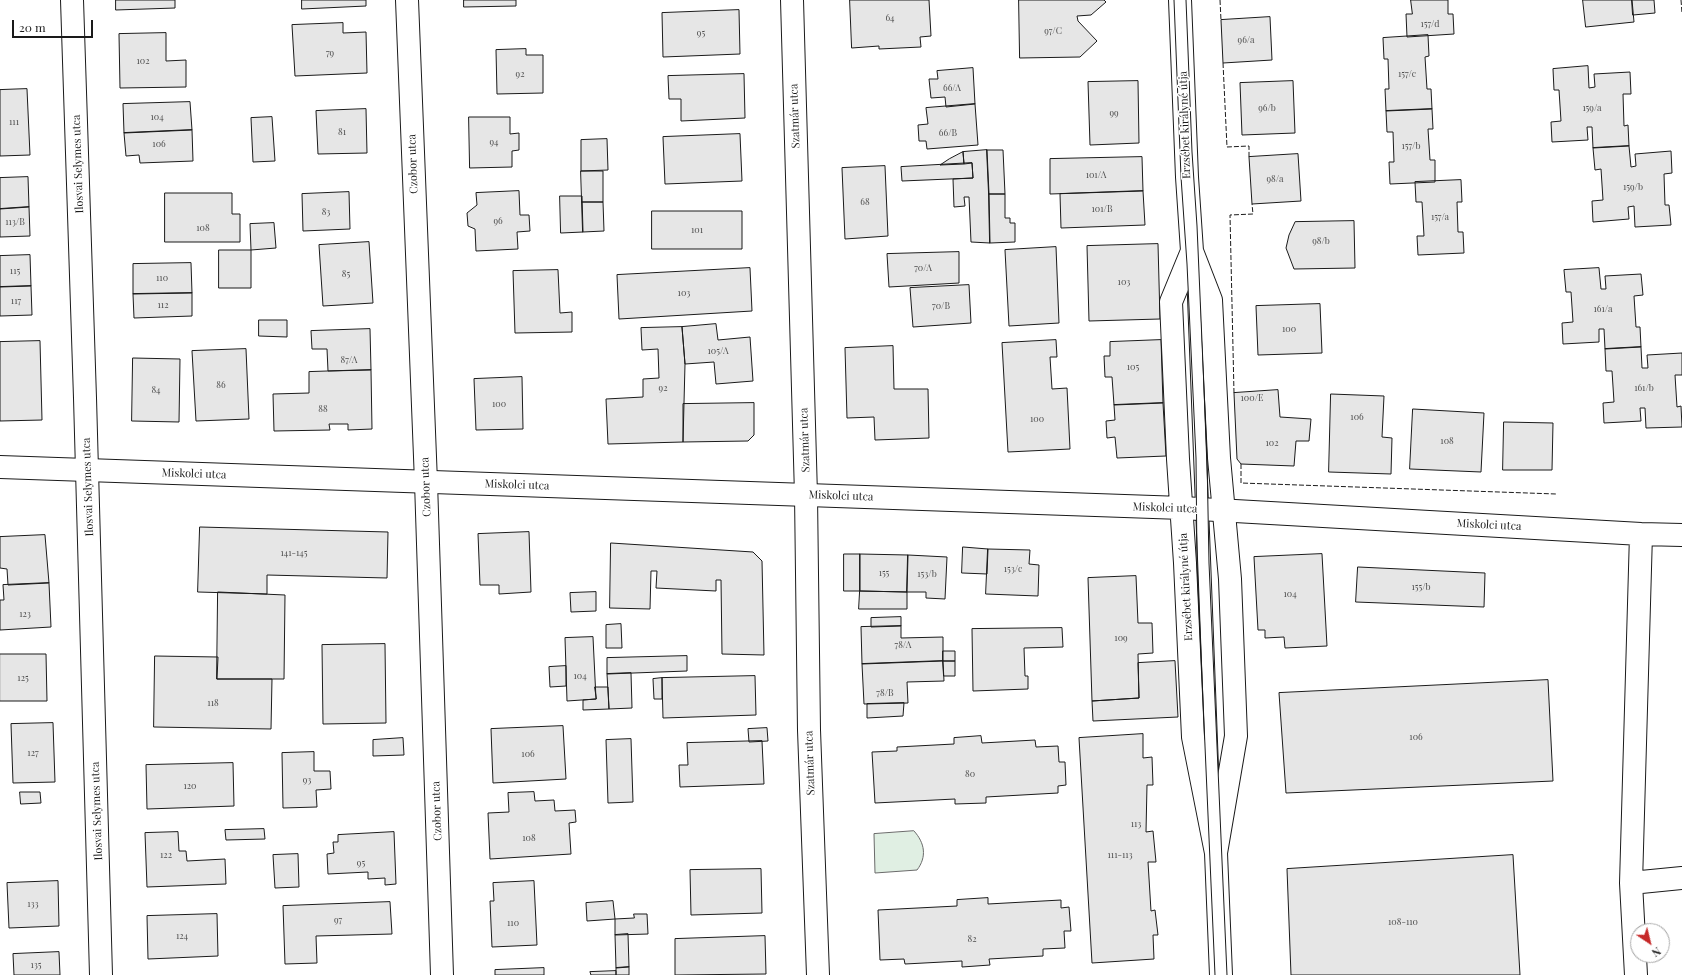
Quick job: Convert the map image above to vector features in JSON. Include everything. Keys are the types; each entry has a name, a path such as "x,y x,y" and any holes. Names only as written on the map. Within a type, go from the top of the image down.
{"street":[{"name":"Ilosvai Selymes utca","path":"72,0 88,470 101,975"},
{"name":"Czobor utca","path":"407,0 426,482 442,975"},
{"name":"Szatmár utca","path":"792,0 806,495 809,730 818,975"},
{"name":"Erzsébet királyné útja","path":"1180,0 1187,177 1192,251 1211,300 1219,458 1225,510 1230,579 1236,736 1216,853"},
{"name":"Erzsébet királyné útja","path":"1192,251 1171,302 1192,509 1193,737 1216,853 1221,975"},
{"name":"Miskolci utca","path":"0,467 1225,510 1641,534 1682,535"},
{"path":"1636,975 1631,883 1641,534"},
{"path":"1631,883 1682,878"}],"green space":[{"path":"914,831 921,840 923,850 922,860 917,870 875,873 874,834"}],"building":[{"path":"116,0 175,0 175,8 116,10"},
{"path":"302,0 366,0 366,6 302,9"},
{"path":"464,0 516,0 516,6 464,7"},
{"path":"850,0 929,0 931,36 920,37 921,47 879,49 879,46 852,48"},
{"path":"1019,0 1104,0 1106,2 1091,15 1077,16 1078,21 1097,41 1080,57 1020,58"},
{"path":"1411,0 1448,0 1448,14 1453,14 1454,34 1407,37 1406,14 1412,14"},
{"path":"1583,0 1632,0 1634,22 1586,27"},
{"path":"1632,0 1654,0 1655,13 1633,15"},
{"path":"739,10 740,54 663,57 662,13"},
{"path":"1270,17 1272,60 1223,63 1221,20"},
{"path":"343,23 343,33 366,32 367,73 295,76 292,25"},
{"path":"166,33 166,61 186,60 186,87 120,88 119,34"},
{"path":"1428,35 1429,56 1425,57 1427,89 1431,89 1432,109 1386,111 1385,89 1389,89 1388,59 1384,59 1383,38"},
{"path":"526,49 526,55 543,55 543,93 497,94 496,50"},
{"path":"1588,66 1589,88 1595,87 1594,74 1630,72 1631,94 1623,94 1624,126 1628,125 1629,146 1593,148 1592,127 1587,127 1588,140 1552,142 1551,122 1561,121 1559,90 1554,90 1553,69"},
{"path":"973,68 975,104 946,107 945,97 931,98 929,79 938,79 937,71"},
{"path":"744,74 745,118 681,121 681,99 669,99 668,76"},
{"path":"1138,81 1139,143 1090,145 1088,82"},
{"path":"1293,81 1295,133 1242,135 1240,83"},
{"path":"27,89 30,155 0,156 0,90"},
{"path":"190,102 192,130 124,133 123,104"},
{"path":"975,104 978,145 927,149 926,141 919,141 918,125 928,124 926,108"},
{"path":"366,109 367,153 318,154 316,111"},
{"path":"1432,109 1433,129 1428,129 1430,160 1435,160 1435,182 1390,184 1389,162 1394,162 1393,132 1387,132 1386,111"},
{"path":"272,117 275,161 253,162 251,118"},
{"path":"469,117 510,117 510,134 519,133 519,150 512,151 512,167 470,168"},
{"path":"192,130 193,161 140,163 139,155 126,156 124,133"},
{"path":"740,134 742,181 665,184 663,137"},
{"path":"607,139 608,170 581,171 581,140"},
{"path":"1629,146 1631,167 1636,166 1635,154 1671,151 1672,173 1664,174 1665,205 1669,205 1671,225 1635,227 1634,206 1628,207 1629,219 1593,222 1592,201 1603,200 1601,169 1595,170 1593,148"},
{"path":"987,150 990,243 971,242 969,197 964,197 965,206 954,207 953,179 973,178 972,163 964,164 963,152"},
{"path":"987,150 1003,150 1005,194 989,194"},
{"path":"963,152 964,164 940,165 949,159"},
{"path":"1298,154 1301,201 1252,204 1249,157"},
{"path":"1142,157 1143,191 1050,194 1050,159"},
{"path":"972,163 973,178 902,181 901,167"},
{"path":"885,166 888,236 845,239 842,168"},
{"path":"581,171 603,171 603,202 582,202"},
{"path":"28,177 29,207 0,209 0,178"},
{"path":"1461,180 1462,202 1457,202 1458,232 1463,232 1464,253 1418,255 1417,236 1424,236 1422,202 1416,202 1415,182"},
{"path":"519,191 520,215 529,215 530,231 517,232 518,249 476,251 475,229 468,226 467,213 477,205 476,193"},
{"path":"1143,191 1145,225 1061,228 1060,194"},
{"path":"349,192 350,229 303,231 302,194"},
{"path":"165,193 232,193 232,214 240,214 240,242 165,242"},
{"path":"989,194 1005,194 1005,218 1010,218 1010,223 1015,223 1015,242 990,243"},
{"path":"560,196 582,196 583,232 561,233"},
{"path":"582,202 603,202 604,231 583,232"},
{"path":"29,207 30,236 0,237 0,209"},
{"path":"652,211 742,211 742,249 652,249"},
{"path":"1354,221 1355,268 1294,269 1286,248 1289,235 1295,222"},
{"path":"274,223 276,248 251,250 250,224"},
{"path":"369,242 373,303 323,306 319,245"},
{"path":"1158,244 1160,319 1089,321 1087,246"},
{"path":"1056,247 1059,323 1009,326 1005,250"},
{"path":"219,250 251,250 251,288 219,288"},
{"path":"959,252 959,283 889,287 887,254"},
{"path":"30,255 31,286 0,287 0,256"},
{"path":"191,263 192,293 133,294 133,264"},
{"path":"750,268 752,311 619,319 617,275"},
{"path":"1599,268 1601,289 1606,289 1605,276 1641,274 1643,295 1634,296 1636,327 1640,327 1641,347 1605,349 1604,329 1599,329 1599,342 1563,344 1562,323 1573,322 1571,292 1566,292 1564,270"},
{"path":"558,270 560,313 572,312 572,332 515,333 513,271"},
{"path":"969,285 971,323 913,327 910,288"},
{"path":"31,286 32,315 0,316 0,287"},
{"path":"192,293 192,316 134,318 133,294"},
{"path":"1320,304 1322,353 1258,355 1256,306"},
{"path":"259,320 287,320 287,337 259,336"},
{"path":"716,324 718,340 750,337 753,381 716,384 714,362 685,364 682,327"},
{"path":"682,327 685,364 683,442 608,444 606,399 643,397 643,379 659,378 658,349 642,350 641,328"},
{"path":"370,329 371,370 328,371 327,349 312,349 311,331"},
{"path":"1056,340 1057,357 1050,357 1052,389 1067,388 1070,449 1008,452 1002,343"},
{"path":"1161,340 1163,403 1114,405 1112,377 1105,377 1104,356 1110,356 1110,342"},
{"path":"40,341 42,420 0,421 0,342"},
{"path":"893,346 894,389 928,389 929,438 875,440 874,417 847,418 845,348"},
{"path":"1641,347 1642,368 1648,368 1647,355 1682,353 1682,375 1675,375 1677,407 1681,406 1682,427 1646,428 1645,408 1640,408 1641,421 1604,423 1603,403 1614,402 1612,371 1606,371 1605,349"},
{"path":"246,349 249,419 196,421 192,351"},
{"path":"133,358 180,359 179,422 132,421"},
{"path":"371,370 372,429 348,430 348,424 329,424 330,430 274,431 273,394 309,393 309,372"},
{"path":"522,377 523,429 476,430 474,379"},
{"path":"1278,390 1280,417 1311,419 1309,441 1296,441 1294,466 1241,464 1237,459 1234,393"},
{"path":"1331,394 1384,396 1382,437 1392,438 1391,474 1329,472"},
{"path":"754,403 754,435 748,441 683,442 683,404"},
{"path":"1163,403 1166,456 1117,458 1115,437 1107,438 1106,421 1115,420 1114,405"},
{"path":"1413,409 1484,413 1481,472 1410,469"},
{"path":"1504,422 1553,423 1552,470 1503,470"},
{"path":"200,527 388,532 387,578 267,575 267,594 198,592"},
{"path":"529,532 531,592 499,594 499,585 480,585 478,534"},
{"path":"45,535 49,583 8,585 7,569 0,568 0,537"},
{"path":"611,543 753,552 762,561 764,655 722,654 721,580 716,580 716,591 656,588 657,571 651,571 650,609 610,608"},
{"path":"963,547 988,549 987,574 962,573"},
{"path":"988,549 1030,550 1029,564 1039,565 1038,596 986,594"},
{"path":"844,554 860,554 860,591 844,591"},
{"path":"860,554 908,555 907,592 860,591"},
{"path":"1322,554 1327,646 1285,648 1284,637 1265,638 1265,630 1258,630 1254,557"},
{"path":"908,555 947,557 945,599 926,598 926,592 907,592"},
{"path":"1358,567 1485,573 1484,607 1356,602"},
{"path":"1136,576 1138,623 1152,623 1153,653 1138,654 1139,698 1092,701 1088,578"},
{"path":"49,583 51,627 0,630 0,600 4,600 3,585"},
{"path":"860,591 907,592 907,609 859,609"},
{"path":"218,592 285,595 284,679 217,679"},
{"path":"596,592 596,611 571,612 570,593"},
{"path":"901,617 901,626 871,627 871,618"},
{"path":"621,624 622,648 606,648 606,625"},
{"path":"901,626 901,638 943,637 943,661 862,664 861,627"},
{"path":"1062,628 1063,647 1024,648 1025,676 1028,676 1028,689 973,691 972,629"},
{"path":"593,637 596,699 567,701 565,638"},
{"path":"385,644 386,723 323,724 322,645"},
{"path":"943,651 955,651 955,661 943,661"},
{"path":"0,654 46,654 47,701 0,701"},
{"path":"155,656 218,657 217,679 272,679 271,729 154,727"},
{"path":"687,656 687,671 607,674 607,658"},
{"path":"943,661 944,681 907,682 908,703 864,704 862,664"},
{"path":"943,661 955,661 955,676 944,676"},
{"path":"1175,661 1178,717 1093,721 1092,701 1139,698 1138,663"},
{"path":"566,666 566,686 550,687 549,667"},
{"path":"631,673 632,708 609,709 607,674"},
{"path":"755,676 756,715 663,718 662,678"},
{"path":"662,678 662,699 654,699 653,679"},
{"path":"1548,680 1553,781 1286,793 1279,693"},
{"path":"595,687 608,687 609,709 583,710 583,700 596,699"},
{"path":"904,703 903,716 867,718 867,704"},
{"path":"53,723 55,782 13,783 11,724"},
{"path":"563,726 566,779 493,783 491,729"},
{"path":"767,728 768,741 749,742 748,729"},
{"path":"1143,734 1143,758 1152,757 1153,785 1147,785 1146,832 1153,831 1156,862 1148,862 1151,911 1155,910 1158,935 1153,935 1154,959 1092,963 1079,738"},
{"path":"981,736 982,743 1035,740 1036,747 1058,746 1059,762 1065,762 1066,785 1058,786 1058,793 986,797 986,803 955,804 955,799 875,803 872,752 897,751 897,747 954,744 954,738"},
{"path":"403,738 404,755 373,756 373,740"},
{"path":"631,739 633,802 608,803 606,740"},
{"path":"762,741 764,784 680,787 679,765 688,765 687,743"},
{"path":"314,752 314,771 330,771 331,789 316,790 317,807 283,808 282,753"},
{"path":"233,763 234,806 147,809 146,765"},
{"path":"20,792 40,792 41,803 21,804"},
{"path":"534,792 535,801 554,800 555,811 575,810 576,822 569,823 571,854 490,859 488,813 509,812 508,793"},
{"path":"264,829 265,839 226,840 225,830"},
{"path":"178,832 179,851 186,851 187,861 225,859 226,884 147,887 145,833"},
{"path":"394,832 396,884 385,885 385,878 368,879 368,872 328,874 327,854 334,853 333,842 338,842 338,835"},
{"path":"298,854 299,887 275,888 273,855"},
{"path":"1513,855 1520,975 1291,975 1287,869"},
{"path":"761,869 762,913 691,915 690,870"},
{"path":"58,881 59,926 9,928 7,883"},
{"path":"534,881 537,945 492,947 490,901 494,901 493,883"},
{"path":"988,898 988,904 1061,900 1061,908 1069,907 1071,931 1064,931 1065,948 1043,949 1043,956 989,959 990,965 962,967 962,961 905,964 904,959 880,960 878,910 957,906 957,900"},
{"path":"613,901 615,919 587,921 586,903"},
{"path":"390,902 392,934 316,936 317,963 285,964 283,906"},
{"path":"217,914 218,956 148,959 147,916"},
{"path":"634,914 647,914 648,934 615,935 615,919 634,918"},
{"path":"628,934 629,967 616,968 615,935"},
{"path":"765,936 766,974 675,975 675,939"},
{"path":"59,952 60,975 14,975 13,954"},
{"path":"629,967 629,975 616,975 616,968"},
{"path":"544,968 544,975 495,975 495,970"},
{"path":"616,971 616,975 591,975 590,972"}],"tram line":[{"path":"1174,0 1181,177 1187,264 1196,458 1197,563 1215,975"},
{"path":"1186,0 1207,458 1209,563 1227,975"}],"fence":[{"path":"1220,0 1221,20"},
{"path":"1681,0 1682,13"},
{"path":"1223,63 1227,147 1249,146 1249,157"},
{"path":"1234,393 1230,215 1253,214 1252,204"},
{"path":"1241,464 1241,483 1556,494"}]}
